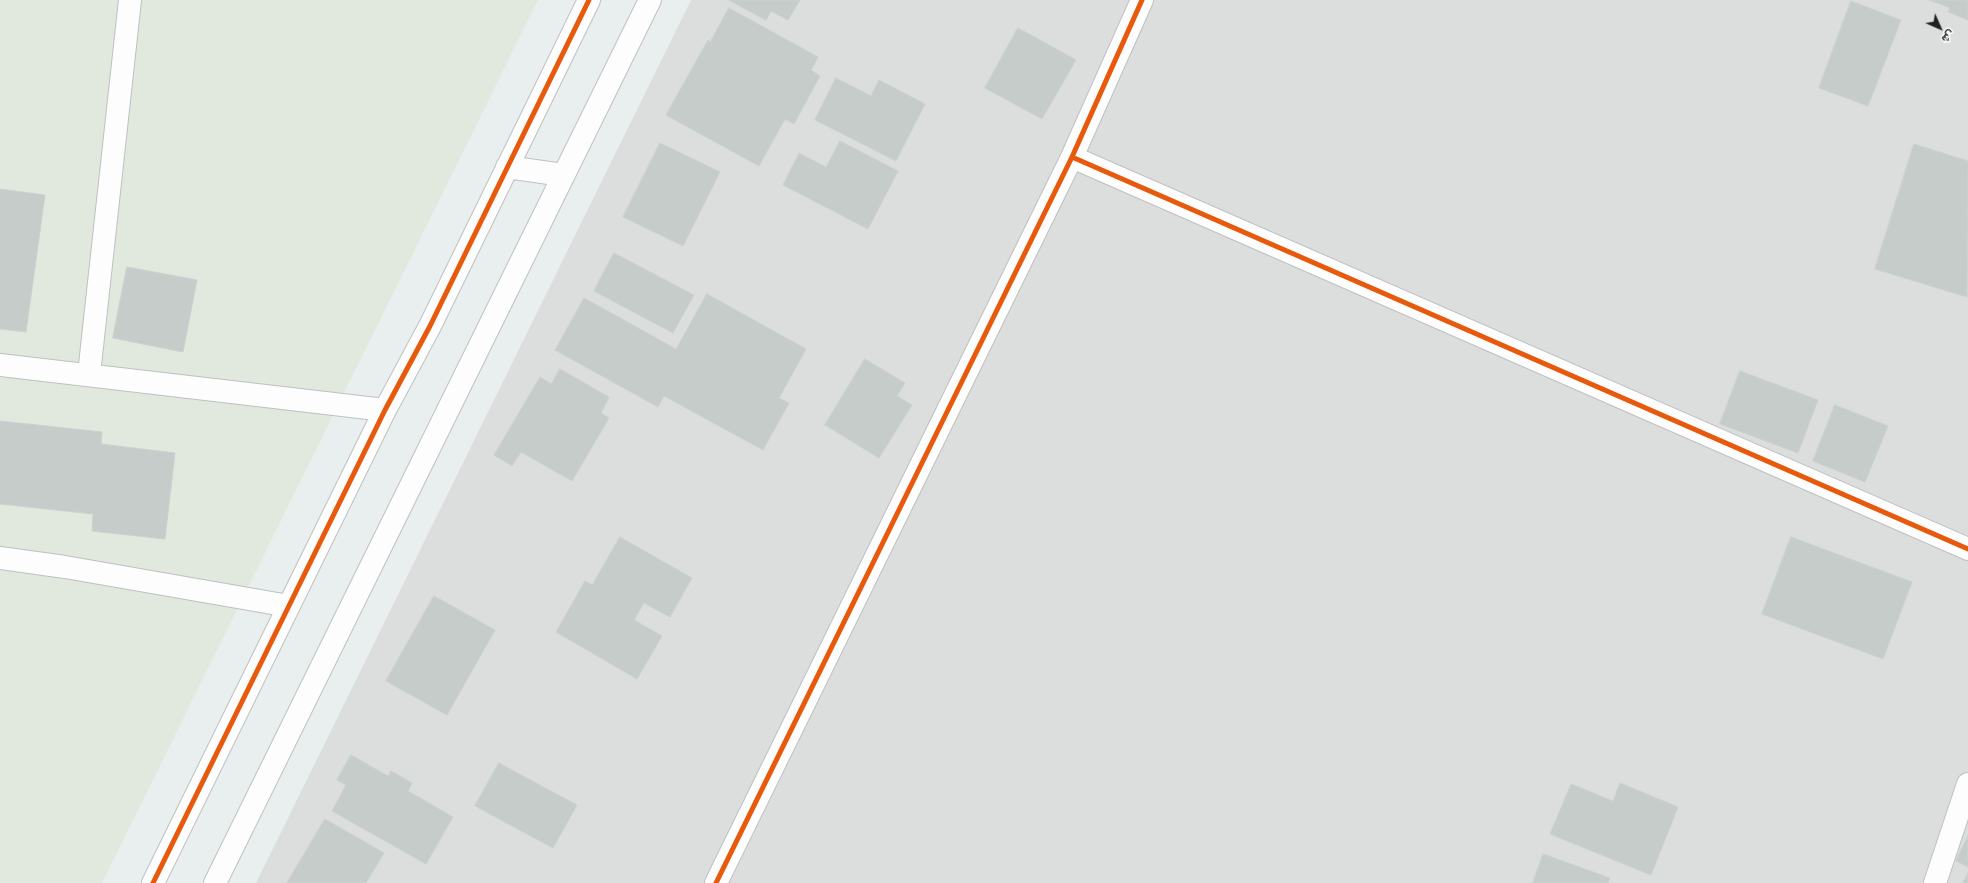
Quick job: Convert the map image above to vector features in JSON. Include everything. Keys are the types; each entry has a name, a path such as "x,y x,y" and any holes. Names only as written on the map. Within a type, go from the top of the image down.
{"street":[{"path":"89,374 130,0"},
{"path":"153,883 385,410 430,326 507,167 540,104 589,0"},
{"path":"215,883 650,0"},
{"path":"716,883 1072,158 1142,0"},
{"path":"1072,158 1968,549"},
{"path":"507,167 563,176"},
{"path":"0,366 89,374 385,410"},
{"path":"0,558 65,567 289,606"},
{"path":"1936,883 1968,784"}],"shaded area":[{"path":"0,0 538,0 102,883 0,883"},
{"path":"691,0 1968,0 1968,883 256,883"}],"building":[{"path":"729,0 800,0 788,20 771,11 766,20"},
{"path":"1929,0 1968,0 1968,20 1948,12 1950,8"},
{"path":"1851,1 1901,20 1868,106 1819,88"},
{"path":"729,8 818,57 811,70 820,76 794,124 785,119 759,166 666,115 708,40 710,42"},
{"path":"1018,28 1076,60 1042,119 985,88"},
{"path":"836,78 871,96 879,80 925,104 896,161 815,120"},
{"path":"840,141 898,171 868,229 783,185 799,153 826,167"},
{"path":"660,143 720,172 683,246 623,217"},
{"path":"1914,144 1968,161 1967,297 1875,269"},
{"path":"0,189 45,195 26,332 0,329"},
{"path":"614,253 694,295 673,333 594,291"},
{"path":"127,267 197,280 183,352 113,338"},
{"path":"707,294 806,349 779,398 789,403 763,450 664,396 658,407 555,350 584,298 676,349"},
{"path":"865,359 905,383 897,396 912,405 879,458 825,425"},
{"path":"560,369 609,397 601,413 609,418 572,481 521,452 512,466 494,455 540,377 551,384"},
{"path":"1740,371 1818,400 1798,453 1720,424"},
{"path":"1835,405 1888,426 1865,482 1813,461"},
{"path":"0,421 102,432 101,444 175,453 165,539 92,531 93,514 0,504"},
{"path":"620,537 692,578 670,617 644,603 634,620 662,636 637,679 556,632 585,581 592,585"},
{"path":"1791,537 1912,582 1883,659 1762,614"},
{"path":"434,596 495,630 447,715 386,681"},
{"path":"351,755 388,776 391,771 412,783 408,791 453,817 426,864 332,811 346,785 337,780"},
{"path":"499,763 577,805 553,848 475,806"},
{"path":"1620,783 1678,807 1651,875 1550,834 1571,784 1613,801"},
{"path":"325,819 384,853 366,883 287,883"},
{"path":"1968,836 1968,867 1956,861"},
{"path":"1543,854 1610,878 1608,883 1533,883"},
{"path":"1968,873 1968,883 1963,883"}],"cycle path":[{"path":"153,883 385,410 430,326 589,0"},
{"path":"716,883 1072,157 1142,0"},
{"path":"1072,157 1968,549"}]}
